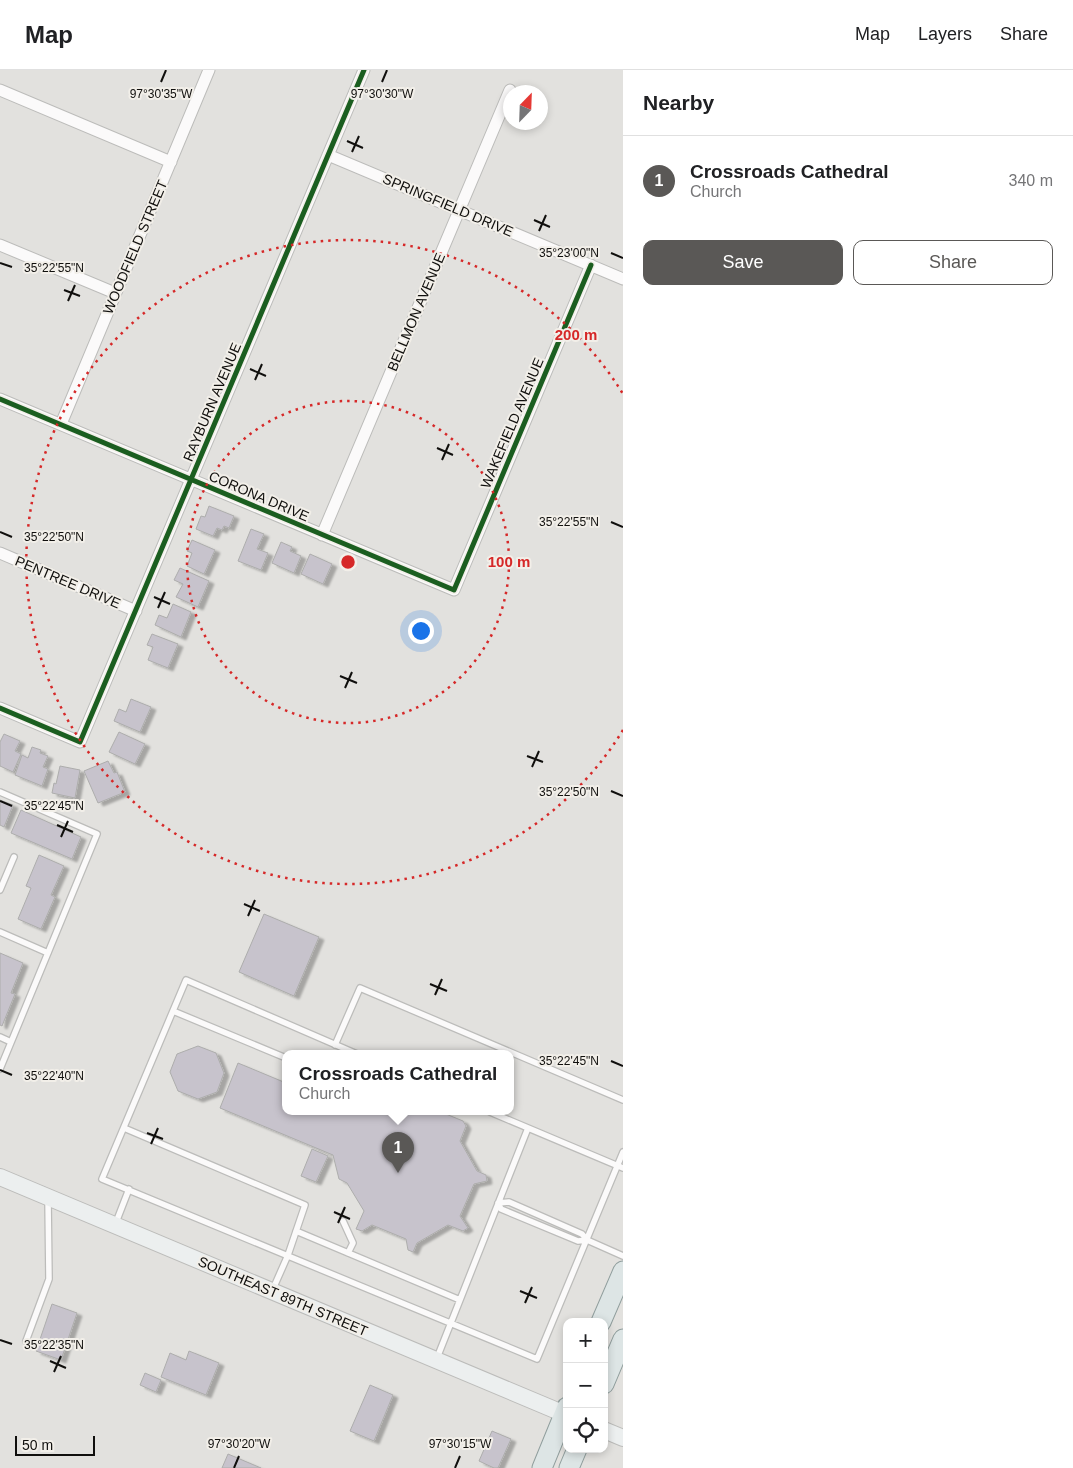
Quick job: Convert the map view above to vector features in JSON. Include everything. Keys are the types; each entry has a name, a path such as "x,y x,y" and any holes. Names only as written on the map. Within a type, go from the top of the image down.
{"main road":[{"name":"SOUTHEAST 89TH STREET","path":"0,1177 436,1360 563,1411"},
{"path":"603,1318 623,1271"},
{"path":"608,1378 615,1367 623,1339"},
{"path":"542,1468 563,1419"},
{"path":"608,1432 623,1438"},
{"path":"569,1468 575,1453"}],"street":[{"name":"WOODFIELD STREET","path":"61,424 210,70"},
{"name":"RAYBURN AVENUE","path":"0,708 80,742 364,70"},
{"path":"0,90 171,162"},
{"name":"BELLMON AVENUE","path":"322,535 503,107"},
{"name":"SPRINGFIELD DRIVE","path":"328,155 623,278"},
{"path":"0,245 115,294"},
{"name":"WAKEFIELD AVENUE","path":"454,590 591,265"},
{"name":"CORONA DRIVE","path":"0,399 454,590"},
{"name":"PENTREE DRIVE","path":"0,553 136,611"}],"lane":[{"path":"0,792 97,834 0,1069"},
{"path":"0,890 14,857"},
{"path":"0,932 48,953"},
{"path":"342,1050 336,1045 186,980 102,1178 537,1359 620,1166 623,1152"},
{"path":"336,1045 360,988 506,1050"},
{"path":"173,1011 282,1056"},
{"path":"0,1037 11,1042"},
{"path":"514,1054 623,1100"},
{"path":"497,1115 620,1166"},
{"path":"124,1128 305,1205 288,1255 272,1291"},
{"path":"436,1360 528,1128"},
{"path":"115,1225 128,1189"},
{"path":"26,1341 49,1279 48,1197"},
{"path":"498,1203 509,1202 582,1234 587,1240 623,1256"},
{"path":"498,1203 501,1209 578,1242 587,1240"},
{"path":"344,1221 352,1243 348,1253"},
{"path":"296,1231 460,1300"}],"building":[{"path":"209,506 234,516 229,528 224,526 222,530 217,528 213,536 196,529 201,516 205,517"},
{"path":"251,529 264,534 257,549 268,553 261,570 238,561"},
{"path":"192,540 215,550 204,574 187,566 192,553 187,551"},
{"path":"281,542 292,547 290,551 301,556 294,573 272,563"},
{"path":"310,554 332,564 323,584 301,574"},
{"path":"180,568 209,581 198,607 176,597 183,584 174,580"},
{"path":"173,604 191,612 181,637 155,625 159,615 167,618"},
{"path":"152,634 178,644 168,668 148,660 153,647 147,645"},
{"path":"131,699 151,707 140,732 114,721 119,709 126,712"},
{"path":"119,732 145,744 135,764 109,752"},
{"path":"4,734 20,741 15,751 21,754 13,772 0,766 0,742"},
{"path":"32,747 41,750 40,753 48,756 43,767 48,769 42,786 15,775 22,755 28,758"},
{"path":"108,761 114,773 117,772 125,792 98,803 84,771"},
{"path":"60,766 80,770 75,798 52,793"},
{"path":"0,800 13,805 4,827 0,825"},
{"path":"21,810 81,837 72,859 11,833"},
{"path":"39,855 64,866 51,895 55,897 41,929 18,919 31,888 26,886"},
{"path":"264,914 319,937 294,996 239,972"},
{"path":"0,953 23,963 11,993 15,994 2,1026 0,1025"},
{"path":"198,1046 216,1053 224,1073 217,1092 198,1099 178,1091 170,1072 177,1054"},
{"path":"238,1063 282,1081 282,1115 448,1115 463,1121 466,1126 460,1141 477,1171 486,1175 487,1181 474,1184 460,1216 468,1228 463,1231 448,1225 417,1243 413,1252 408,1250 406,1239 372,1225 362,1231 356,1229 364,1211 347,1183 339,1179 333,1155 220,1108"},
{"path":"312,1149 328,1156 316,1182 301,1176"},
{"path":"52,1304 77,1313 61,1360 36,1351"},
{"path":"189,1351 219,1363 206,1395 161,1377 170,1353 186,1360"},
{"path":"145,1373 161,1380 156,1392 140,1385"},
{"path":"370,1385 393,1395 374,1441 350,1431"},
{"path":"492,1431 511,1439 498,1468 479,1461"},
{"path":"228,1454 261,1468 222,1468"}],"cycle path":[{"path":"0,708 80,742 364,70"},
{"path":"0,399 454,590 591,265"}],"place":[{"name":"Crossroads Cathedral","path":"398,1173"}]}
